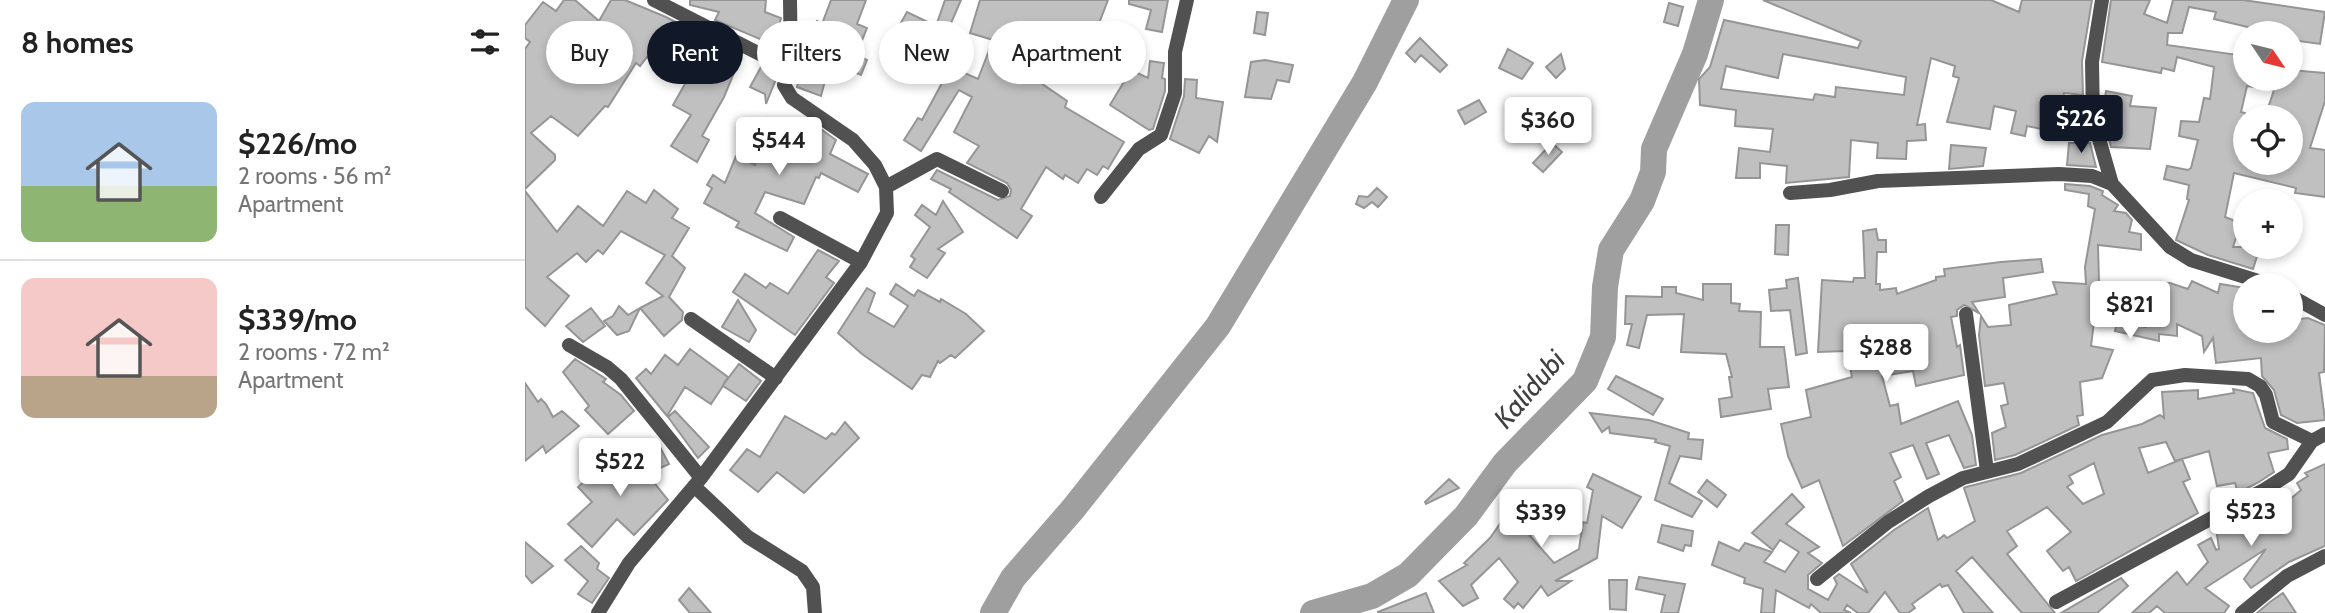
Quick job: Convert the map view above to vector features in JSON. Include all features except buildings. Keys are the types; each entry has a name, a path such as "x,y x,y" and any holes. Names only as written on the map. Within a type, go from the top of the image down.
{"street":[{"path":"654,0 757,53"},
{"path":"790,0 790,21"},
{"path":"1101,197 1139,149 1161,135 1175,93 1175,52 1187,0"},
{"path":"2102,0 2092,62 2093,118 2112,184"},
{"path":"598,613 629,563 698,482 861,262 887,213 886,187 875,164 853,140 787,92 784,84"},
{"path":"886,187 937,159 1002,191"},
{"path":"1790,193 1830,190 1878,181 2059,174 2092,176 2112,184 2170,247 2191,260 2233,273"},
{"path":"780,218 861,262"},
{"path":"2303,303 2325,315"},
{"path":"1966,314 1987,471"},
{"path":"691,319 776,378"},
{"path":"569,345 607,367 621,379 698,482 748,537 802,571 813,587 815,613"},
{"path":"1817,579 1888,522 1929,496 1963,478 2018,464 2107,422 2152,380 2185,375 2248,379 2260,386 2266,395 2273,422 2318,438 2289,474 2182,536 2056,602"},
{"path":"2242,613 2287,576 2325,556"}],"waterway":[{"name":"Kalidubi","path":"993,613 1013,578 1073,509 1218,326 1365,82 1406,0"},
{"name":"Kalidubi","path":"1313,613 1372,596 1408,575 1466,516 1505,463 1585,381 1603,337 1605,287 1611,250 1642,201 1653,172 1654,149 1695,54 1711,0"}]}
